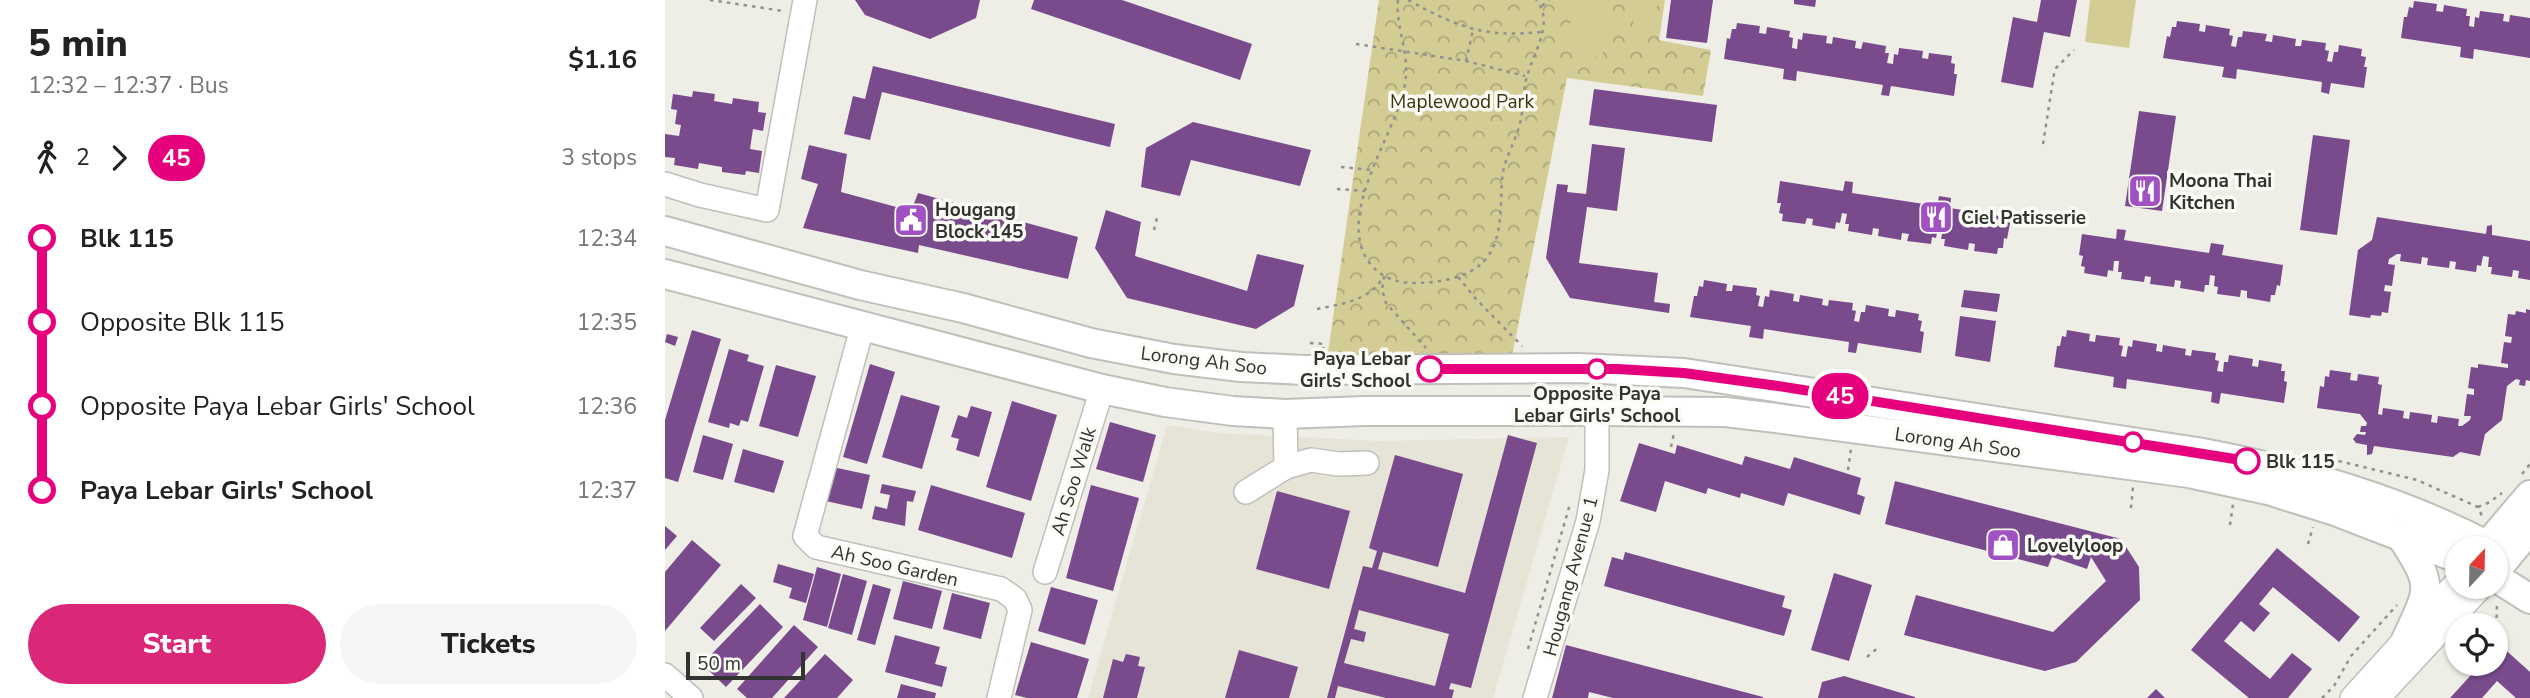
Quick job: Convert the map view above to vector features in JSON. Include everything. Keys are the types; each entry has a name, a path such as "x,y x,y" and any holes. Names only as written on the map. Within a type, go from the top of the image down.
{"main road":[{"name":"Lorong Ah Soo","path":"665,231 860,285 963,308 1091,343 1174,359 1241,367 1305,370 1618,369 1674,372 2197,452 2272,466 2345,486 2404,507 2447,536"},
{"name":"Lorong Ah Soo","path":"665,274 862,328 1102,389 1165,402 1233,411 1285,414 1365,411 1725,412 1776,418 2189,474 2267,490 2335,511 2445,553"},
{"path":"1776,418 1793,413 1799,402 1794,394 1778,386"},
{"path":"2508,543 2530,495"},
{"path":"2508,555 2530,529"},
{"path":"2401,536 2424,575 2427,591 2406,640"},
{"name":"Lorong Ah Soo","path":"2508,587 2518,602"}],"street":[{"path":"665,184 767,210 804,7"},
{"name":"Ah Soo Garden","path":"862,328 805,536 816,547 1001,589 1015,599 1020,610 999,698"},
{"name":"Ah Soo Walk","path":"1045,572 1102,389"},
{"name":"Hougang Avenue 1","path":"1535,698 1588,522 1597,470 1597,411"},
{"path":"1285,414 1286,467"},
{"path":"1246,492 1286,467 1311,460 1338,464 1367,463"},
{"path":"2352,698 2445,596"},
{"path":"2378,698 2469,599"},
{"path":"665,675 691,698"}],"path":[{"path":"710,0 804,7"},
{"path":"1398,0 1399,22 1406,50 1404,89 1365,191 1358,223 1360,244 1372,266 1384,276 1405,283 1458,277 1478,267 1488,257 1502,206 1503,173 1519,126 1527,76 1544,24 1542,6 1536,0"},
{"path":"1408,0 1473,30 1506,34 1542,32"},
{"path":"1542,6 1549,0"},
{"path":"1466,61 1473,30"},
{"path":"1356,44 1466,61 1527,76"},
{"path":"2043,144 2054,74 2056,68 2074,50"},
{"path":"1341,167 1373,170"},
{"path":"1337,189 1365,191"},
{"path":"1154,230 1157,218"},
{"path":"1317,309 1369,294 1384,276"},
{"path":"1384,276 1382,294 1389,308 1448,369"},
{"path":"1458,277 1499,324 1519,342 1528,354 1533,369"},
{"path":"1848,470 1851,449 1862,451"},
{"path":"2131,508 2133,489"},
{"path":"1528,648 1572,498"},
{"path":"2230,525 2233,506"},
{"path":"2477,506 2481,515"},
{"path":"2308,544 2315,524"},
{"path":"2508,587 2518,602"},
{"path":"2322,698 2334,686 2351,656 2400,601"},
{"path":"1867,657 1879,647"}],"shaded area":[{"path":"1167,425 1219,433 1380,441 1569,437 1493,698 1088,698"}],"green space":[{"name":"Maplewood Park","path":"1379,0 1665,0 1659,40 1711,50 1703,96 1567,78 1510,366 1326,366"},
{"path":"1575,0 1612,0 1602,58 1565,51"},
{"path":"1637,0 1658,0 1653,34 1632,31"},
{"path":"2090,0 2136,0 2129,48 2085,42"}],"building":[{"path":"855,0 980,0 976,18 930,39 865,15"},
{"path":"1034,0 1122,0 1252,44 1240,80 1031,9"},
{"path":"1671,0 1713,0 1707,43 1666,38"},
{"path":"1794,0 1816,0 1815,7 1794,4"},
{"path":"2041,0 2077,0 2070,37 2044,32 2033,88 2001,82 2013,17 2037,22"},
{"path":"2414,1 2437,4 2436,11 2443,12 2444,5 2467,9 2466,16 2470,16 2469,26 2474,27 2475,17 2479,18 2480,11 2504,14 2503,21 2509,22 2510,15 2530,18 2530,58 2474,49 2473,59 2460,57 2461,47 2401,38 2404,17 2407,17 2409,7 2413,8"},
{"path":"2177,21 2200,24 2199,31 2205,32 2206,25 2230,29 2229,35 2233,36 2231,46 2236,47 2238,37 2242,37 2243,31 2267,34 2265,41 2272,42 2273,35 2296,39 2295,46 2301,46 2302,40 2326,43 2325,50 2329,51 2327,61 2332,62 2339,45 2362,49 2361,56 2366,57 2364,67 2367,67 2364,88 2331,83 2329,94 2321,92 2322,82 2237,69 2236,79 2222,77 2224,67 2163,58 2167,36 2170,37 2172,27 2176,27"},
{"path":"1737,23 1760,26 1759,33 1766,34 1767,27 1790,31 1789,37 1793,38 1792,48 1797,49 1798,39 1802,40 1803,33 1827,36 1826,43 1832,44 1833,37 1856,41 1855,48 1861,49 1863,42 1886,46 1885,53 1889,53 1887,63 1893,64 1894,54 1898,55 1899,48 1923,51 1922,58 1928,59 1929,53 1952,56 1954,74 1957,74 1954,96 1891,86 1889,96 1881,95 1883,85 1797,71 1796,81 1783,79 1784,69 1724,59 1727,38 1730,39 1732,29 1736,29"},
{"path":"873,66 1115,124 1110,147 882,92 870,140 844,134 853,96 865,99"},
{"path":"1594,89 1717,105 1712,142 1589,125"},
{"path":"693,91 715,94 714,101 732,104 733,98 759,102 758,112 766,113 763,131 753,129 750,149 762,151 759,173 746,171 745,175 722,172 722,167 699,163 698,169 674,165 675,158 665,157 665,134 679,136 681,125 675,124 677,110 671,109 673,94 692,97"},
{"path":"2139,111 2176,116 2162,211 2125,206"},
{"path":"1193,122 1311,150 1300,186 1191,160 1180,196 1141,187 1146,148"},
{"path":"2313,135 2350,140 2337,235 2300,230"},
{"path":"1592,144 1625,148 1617,211 1587,207 1579,263 1658,273 1654,302 1670,304 1669,313 1570,298 1546,258 1557,184 1568,185 1567,192 1586,194"},
{"name":"Hougang Block 145","path":"809,145 847,154 841,192 911,211 918,193 1078,237 1068,279 919,245 918,253 803,228 818,184 801,179"},
{"path":"1780,181 1843,191 1845,181 1853,182 1852,193 1937,206 1939,196 1951,198 1950,208 2011,218 2007,239 2004,238 2003,248 1998,248 1997,254 1974,251 1975,244 1969,243 1968,250 1944,246 1945,239 1941,239 1943,229 1938,228 1936,238 1932,237 1931,244 1907,241 1909,234 1902,233 1901,240 1878,236 1879,229 1873,228 1872,235 1848,231 1849,224 1845,224 1847,214 1842,213 1840,223 1836,222 1835,229 1812,225 1813,219 1807,218 1805,224 1782,221 1783,214 1779,213 1781,203 1777,203"},
{"path":"1106,210 1141,222 1135,256 1247,291 1257,254 1304,265 1294,306 1256,329 1127,298 1095,248"},
{"path":"2377,217 2486,234 2487,226 2492,225 2492,235 2530,241 2530,280 2518,278 2519,271 2513,270 2512,277 2491,274 2492,267 2488,267 2489,257 2483,256 2481,266 2477,265 2476,272 2455,269 2456,262 2450,261 2449,268 2427,265 2428,258 2422,257 2421,264 2400,261 2401,254 2397,254 2389,259 2388,264 2395,265 2392,286 2385,285 2384,291 2391,292 2388,313 2382,312 2381,316 2371,315 2370,318 2349,315 2358,250 2372,240"},
{"path":"2117,229 2126,230 2124,240 2209,253 2211,243 2224,245 2222,255 2283,265 2280,286 2277,285 2270,302 2247,298 2247,291 2241,290 2240,297 2217,294 2215,276 2210,275 2209,285 2205,285 2204,292 2180,288 2181,281 2175,280 2174,287 2150,284 2151,277 2145,276 2144,282 2121,279 2122,272 2118,272 2119,261 2114,261 2113,271 2108,270 2107,277 2084,273 2085,267 2081,266 2083,256 2079,255 2082,234 2116,239"},
{"path":"1704,280 1727,284 1726,291 1732,291 1733,285 1757,288 1756,295 1760,296 1758,306 1763,307 1765,296 1769,297 1770,290 1794,294 1793,301 1799,302 1800,295 1823,299 1822,305 1828,306 1829,300 1853,303 1852,310 1856,311 1854,321 1859,322 1866,305 1889,309 1888,316 1895,317 1896,310 1919,314 1918,320 1922,321 1920,331 1924,332 1921,353 1858,343 1856,353 1848,352 1849,342 1764,329 1763,339 1749,337 1751,326 1690,317 1694,296 1697,296 1699,286 1703,287"},
{"path":"1964,290 2000,294 1997,312 1961,307"},
{"path":"2526,309 2530,310 2530,381 2526,380 2525,386 2519,385 2520,380 2516,379 2507,386 2502,420 2485,434 2480,456 2460,452 2453,457 2374,446 2372,454 2367,455 2367,445 2356,443 2353,439 2357,434 2365,435 2366,432 2360,432 2361,426 2366,426 2367,423 2360,414 2317,408 2320,386 2324,387 2325,376 2329,377 2330,370 2351,373 2350,380 2357,381 2358,374 2379,377 2378,384 2382,385 2378,414 2382,415 2383,408 2404,411 2403,418 2409,419 2410,412 2432,415 2431,422 2437,423 2438,416 2459,419 2458,426 2462,426 2471,416 2464,416 2467,394 2474,395 2474,389 2468,388 2471,367 2478,368 2478,364 2508,368 2508,364 2501,363 2504,342 2511,343 2512,337 2505,336 2508,314 2515,315 2516,311 2526,313"},
{"path":"1960,316 1996,321 1990,362 1955,356"},
{"path":"692,330 721,339 678,482 665,478 665,420"},
{"path":"2067,330 2090,334 2089,341 2095,342 2096,335 2120,338 2119,345 2123,346 2121,356 2126,357 2128,346 2132,347 2133,340 2157,344 2156,351 2162,352 2163,345 2186,349 2185,355 2191,356 2192,350 2216,353 2215,360 2219,361 2217,371 2223,372 2224,362 2228,362 2229,355 2253,359 2252,366 2258,367 2259,360 2282,364 2281,371 2285,371 2284,381 2287,382 2284,403 2221,393 2219,404 2211,402 2212,392 2127,379 2126,389 2113,387 2114,377 2054,367 2057,346 2060,346 2062,336 2066,337"},
{"path":"667,334 678,337 675,346 665,342"},
{"path":"729,349 749,355 747,361 764,366 748,422 741,420 739,426 730,423 729,428 708,422"},
{"path":"870,364 895,372 867,464 843,457"},
{"path":"776,365 816,376 798,437 759,426"},
{"path":"901,395 940,406 922,469 882,457"},
{"path":"1012,401 1057,415 1031,501 986,487"},
{"path":"971,406 992,412 979,457 956,450 959,439 951,437 958,415 967,418"},
{"path":"1110,422 1156,435 1143,482 1096,469"},
{"path":"703,435 733,444 723,480 693,472"},
{"path":"1508,435 1537,443 1471,688 1451,683 1449,689 1454,690 1452,698 1386,698 1338,686 1335,698 1327,698 1363,566 1372,568 1377,551 1369,548 1395,455 1463,474 1438,567 1383,552 1378,569 1465,593","holes":["1359,610 1449,634 1435,686 1344,663 1351,639 1364,642 1366,632 1354,629"]},
{"path":"1639,443 1675,454 1677,445 1742,465 1745,456 1790,469 1794,457 1861,478 1857,494 1865,497 1860,515 1788,493 1784,506 1741,493 1740,498 1708,488 1706,494 1665,481 1656,512 1620,501"},
{"path":"743,449 784,461 774,493 734,482"},
{"path":"828,466 870,475 862,509 821,500"},
{"path":"1895,481 2121,539 2139,567 2140,600 2076,662 2045,671 1904,635 1916,595 2053,632 2106,581 2091,557 2087,569 2052,557 2048,567 1885,524"},
{"path":"882,484 916,491 913,502 907,501 905,526 872,519 875,506 887,509 890,495 880,493"},
{"path":"931,485 1025,513 1012,558 918,530"},
{"path":"1091,485 1139,498 1113,591 1066,578"},
{"path":"1277,491 1350,511 1329,589 1256,569"},
{"path":"665,526 677,536 665,550"},
{"path":"692,540 721,565 665,631 665,572"},
{"path":"2277,548 2360,617 2339,642 2273,587 2259,604 2270,613 2254,632 2241,621 2224,641 2270,679 2292,653 2312,669 2288,698 2249,698 2191,650"},
{"path":"1625,552 1785,596 1782,607 1792,610 1784,636 1604,586 1612,557 1623,560"},
{"path":"778,564 814,574 806,603 789,598 792,588 773,582"},
{"path":"817,567 841,574 827,627 803,620"},
{"path":"1834,573 1872,585 1849,661 1811,650"},
{"path":"843,574 867,581 852,635 828,628"},
{"path":"903,581 942,591 932,629 893,619"},
{"path":"741,584 756,598 714,641 700,628"},
{"path":"873,584 891,589 875,645 857,640"},
{"path":"1051,587 1098,600 1085,645 1038,631"},
{"path":"952,593 990,603 981,639 943,629"},
{"path":"760,604 783,627 726,687 702,664"},
{"path":"794,625 818,647 772,698 747,698 737,689"},
{"path":"895,635 940,647 935,664 947,667 942,687 885,672"},
{"path":"1031,642 1089,659 1077,698 1027,698 1015,695"},
{"path":"1566,645 1763,698 1613,698 1589,692 1588,698 1552,698"},
{"path":"1239,650 1298,667 1289,698 1225,698"},
{"path":"2508,652 2530,672 2530,698 2516,698 2497,681 2482,698 2450,698 2470,676 2508,676"},
{"path":"825,654 853,680 837,698 784,698"},
{"path":"1126,654 1140,657 1138,666 1145,667 1137,698 1103,698 1113,659 1123,662"},
{"path":"1844,676 1915,698 1818,698 1822,682"},
{"path":"901,684 936,693 935,698 897,698"},
{"path":"2156,689 2165,698 2147,698"}],"bus line":[{"name":"45","path":"1430,369 1618,369 1684,373 2247,461"}],"place":[{"name":"Moona Thai Kitchen","path":"2145,191"},
{"name":"Ciel Patisserie","path":"1936,217"},
{"name":"Hougang Block 145","path":"911,220"},
{"name":"Paya Lebar Girls' School","path":"1430,369"},
{"name":"Opposite Paya Lebar Girls' School","path":"1597,369"},
{"name":"Blk 115","path":"2247,461"},
{"name":"Lovelyloop","path":"2003,545"}]}
